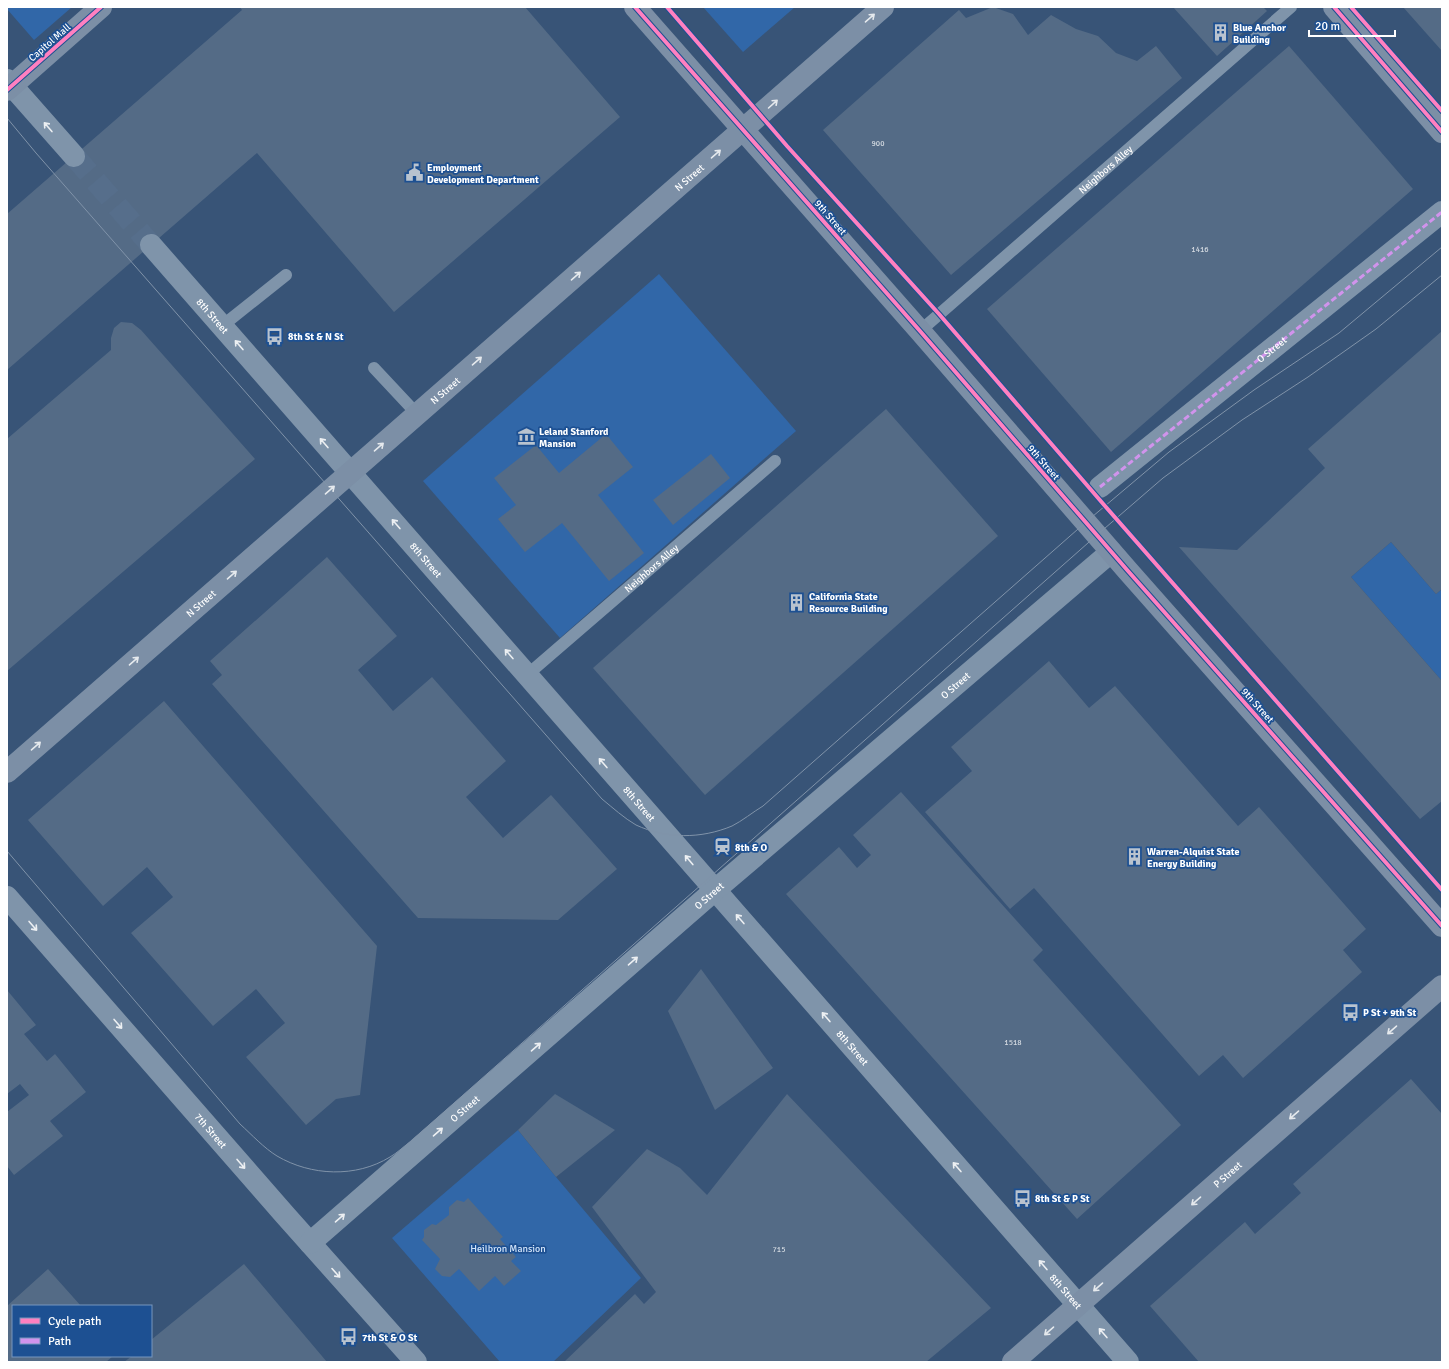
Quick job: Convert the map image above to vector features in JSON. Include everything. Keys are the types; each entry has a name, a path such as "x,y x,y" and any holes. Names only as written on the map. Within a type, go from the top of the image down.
{"main road":[{"name":"Capitol Mall","path":"9,85 101,7"},
{"name":"9th Street","path":"635,7 1442,926"},
{"name":"N Street","path":"7,772 744,130 883,7"},
{"path":"1334,7 1442,132"},
{"name":"P Street","path":"1013,1362 1442,986"}],"street":[{"path":"9,85 74,156"},
{"name":"O Street","path":"1100,487 1442,212"},
{"name":"8th Street","path":"151,245 1128,1362"},
{"name":"O Street","path":"310,1244 715,890 1112,552"},
{"name":"7th Street","path":"7,897 310,1244 416,1362"}],"lane":[{"name":"Neighbors Alley","path":"920,331 1291,7"},
{"path":"222,326 286,275"},
{"path":"374,368 417,414"},
{"name":"Neighbors Alley","path":"527,675 775,461"}],"green space":[{"path":"7,7 72,7 34,40 7,9"},
{"path":"703,7 795,7 743,52"},
{"path":"659,274 796,431 560,638 423,481"},
{"path":"1391,542 1436,594 1442,589 1442,681 1351,577"},
{"name":"Heilbron Mansion","path":"518,1130 641,1278 553,1362 500,1362 392,1238"}],"building":[{"name":"Employment Development Department","path":"240,7 525,7 620,117 394,312 257,153 7,370 7,214 242,10"},
{"path":"993,7 1013,14 1028,35 1051,15 1076,29 1098,36 1116,53 1137,61 1156,46 1182,78 951,275 823,130 959,10 966,18"},
{"name":"Blue Anchor Building","path":"1173,7 1263,7 1267,11 1217,56"},
{"path":"1403,7 1442,7 1442,51"},
{"path":"1289,46 1413,189 1111,452 987,309"},
{"path":"121,322 132,323 141,330 255,459 7,671 7,439 111,350 111,338 114,328"},
{"path":"1442,331 1442,589 1436,594 1391,542 1351,577 1442,681 1442,801 1420,819 1179,547 1237,550 1325,468 1308,449"},
{"name":"California State Resource Building","path":"886,409 998,536 705,795 593,668"},
{"path":"606,434 633,467 598,495 644,553 609,581 562,523 525,552 498,519 516,505 494,478 536,445 559,473"},
{"path":"711,454 730,478 673,525 653,500"},
{"path":"327,557 397,636 358,670 393,711 432,677 506,761 466,797 503,838 551,795 617,869 558,920 418,918 212,684 222,675 210,661"},
{"name":"Warren-Alquist State Energy Building","path":"1049,661 1089,708 1115,686 1238,826 1259,807 1366,929 1343,950 1362,972 1243,1078 1223,1055 1199,1076 1034,888 1010,909 925,812 972,771 951,747"},
{"path":"164,701 377,946 360,1095 336,1099 306,1125 246,1057 285,1023 256,989 213,1026 131,933 173,897 147,867 103,906 28,820"},
{"path":"901,792 1043,950 1033,960 1181,1125 1077,1219 786,894 839,847 857,868 871,855 853,835"},
{"path":"701,969 773,1068 715,1110 668,1011"},
{"path":"7,990 36,1025 24,1034 47,1061 55,1054 86,1092 50,1121 63,1136 14,1175 7,1166 7,1112 29,1095 20,1084 7,1094"},
{"path":"1411,1079 1442,1114 1442,1362 1199,1362 1150,1306 1245,1222 1255,1234 1301,1193 1293,1184"},
{"path":"555,1094 615,1130 556,1177 518,1130"},
{"path":"787,1094 991,1308 926,1362 564,1362 635,1294 644,1304 656,1292 592,1207 647,1149 680,1168 707,1195"},
{"name":"Heilbron Mansion","path":"468,1198 503,1237 500,1239 516,1257 511,1261 521,1271 504,1286 495,1276 479,1291 459,1269 450,1277 442,1276 435,1269 440,1259 422,1240 424,1237 424,1230 432,1224 436,1225 449,1215 449,1207 457,1200 464,1202"},
{"path":"244,1264 327,1362 124,1362 131,1357 152,1357 152,1339"},
{"path":"48,1269 80,1305 12,1305 12,1357 112,1357 106,1362 7,1362 7,1306"}],"tunnel":[{"path":"74,156 151,245"}],"tram line":[{"path":"7,118 602,799 636,825 647,830 671,835 696,835 720,830 736,824 763,806 1086,522 1169,452 1254,390 1339,333 1442,247"},
{"path":"7,851 240,1124 272,1153 290,1163 319,1171 348,1171 363,1169 377,1164 393,1155 410,1142 1163,478 1242,420 1308,377 1376,329 1442,275"}],"marked path":[{"path":"1100,487 1442,212"}],"cycle path":[{"path":"7,90 101,7"},
{"path":"635,7 920,331 1128,571 1442,926"},
{"path":"667,7 787,146 939,314 1105,506 1442,890"},
{"path":"1334,7 1442,132"},
{"path":"1351,7 1442,111"}],"place":[{"name":"Blue Anchor Building","path":"1220,33"},
{"name":"Employment Development Department","path":"414,173"},
{"name":"8th St & N St","path":"275,336"},
{"name":"Leland Stanford Mansion","path":"526,437"},
{"name":"California State Resource Building","path":"796,602"},
{"name":"8th & O","path":"722,847"},
{"name":"Warren-Alquist State Energy Building","path":"1134,857"},
{"name":"P St + 9th St","path":"1350,1012"},
{"name":"8th St & P St","path":"1022,1198"},
{"name":"7th St & O St","path":"349,1337"}]}
